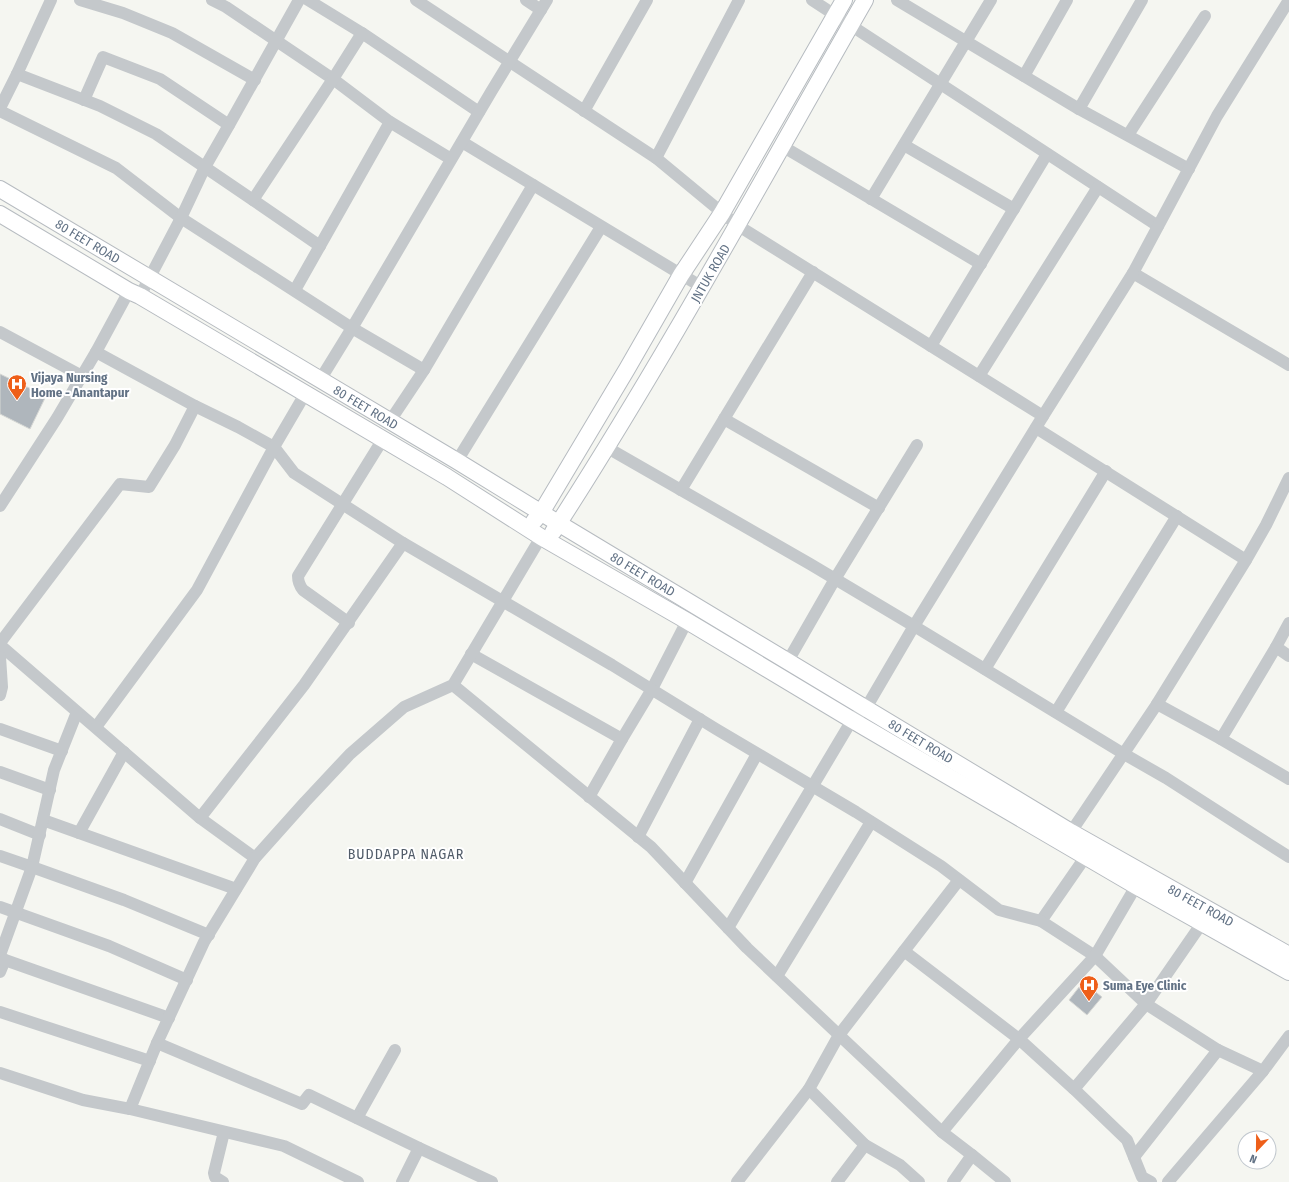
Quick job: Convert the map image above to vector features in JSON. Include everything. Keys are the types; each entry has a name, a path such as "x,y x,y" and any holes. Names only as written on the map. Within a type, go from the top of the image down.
{"main road":[{"name":"JNTUK ROAD","path":"539,536 541,513 681,275 722,213 844,0"},
{"name":"JNTUK ROAD","path":"539,536 558,523 606,448 702,287 865,0"},
{"name":"80 FEET ROAD","path":"0,189 457,461 1071,832 1288,953"},
{"name":"80 FEET ROAD","path":"0,214 447,477 539,536 687,621 852,720 1136,886 1289,972"}],"street":[{"path":"51,0 0,110 116,168 181,218 352,328 424,370"},
{"path":"80,0 123,13 172,33 255,80"},
{"path":"212,0 226,7 333,79 390,122 451,159"},
{"path":"0,506 57,418 96,352 135,293 150,278 205,167 299,0"},
{"path":"308,0 362,33 479,112"},
{"path":"416,0 656,158 737,225 1043,416"},
{"path":"320,380 544,5 526,0"},
{"path":"584,111 647,0"},
{"path":"656,158 739,0"},
{"path":"812,0 1158,226"},
{"path":"897,0 1080,109 1189,169"},
{"path":"871,199 991,0"},
{"path":"1024,76 1067,0"},
{"path":"1080,109 1142,0"},
{"path":"728,928 852,720 866,708 914,626 1133,273 1217,116 1289,0"},
{"path":"1128,135 1205,16"},
{"path":"254,200 362,33"},
{"path":"84,100 103,57 160,79 229,126"},
{"path":"17,74 100,106 156,134 320,246"},
{"path":"295,290 390,122"},
{"path":"462,142 702,287"},
{"path":"904,145 1014,209"},
{"path":"782,146 981,264"},
{"path":"931,346 1047,154"},
{"path":"390,421 424,370 533,185"},
{"path":"979,376 1098,187"},
{"path":"457,461 601,227"},
{"path":"681,490 813,272"},
{"path":"1133,273 1289,365"},
{"path":"0,332 82,376"},
{"path":"96,352 274,447 294,473 343,505 652,689 700,720 871,822 941,866 999,910 1041,921 1095,956 1146,1004 1218,1050 1263,1071"},
{"path":"96,727 197,590 274,447 305,394"},
{"path":"195,406 149,487 120,484 0,644 200,818 255,858"},
{"path":"724,419 879,508"},
{"path":"1036,428 1246,560"},
{"path":"349,623 303,590 298,581 300,572 383,439"},
{"path":"788,661 835,579 917,445"},
{"path":"606,448 914,626 1166,778 1289,857"},
{"path":"985,669 1106,471"},
{"path":"1071,832 1158,704 1246,560 1266,525 1289,478"},
{"path":"1056,712 1177,516"},
{"path":"130,1109 157,1043 209,935 255,858 350,754 404,707 453,685 539,536"},
{"path":"200,818 304,685 349,623 403,542"},
{"path":"590,796 652,689 687,621"},
{"path":"1221,739 1289,623"},
{"path":"1276,647 1289,656"},
{"path":"471,654 622,739"},
{"path":"0,658 2,687 0,695"},
{"path":"453,685 651,847 747,948 942,1132 1005,1182"},
{"path":"1158,704 1289,779"},
{"path":"0,972 2,958 32,867 54,770 77,712"},
{"path":"638,837 700,720"},
{"path":"0,729 62,751"},
{"path":"79,833 124,752"},
{"path":"685,884 757,754"},
{"path":"0,772 50,790"},
{"path":"0,819 40,835"},
{"path":"43,820 236,889"},
{"path":"777,976 871,822"},
{"path":"0,856 124,900 209,935"},
{"path":"1041,921 1086,856"},
{"path":"737,1182 810,1089 839,1035 959,880"},
{"path":"942,1132 1019,1039 1095,956 1136,886"},
{"path":"0,907 110,946 187,980"},
{"path":"1074,1089 1146,1004 1202,923"},
{"path":"904,951 1019,1039 1074,1089 1127,1140 1143,1180"},
{"path":"2,958 169,1018"},
{"path":"0,1012 150,1061"},
{"path":"1168,1182 1263,1071 1289,1036"},
{"path":"157,1043 302,1104 309,1095 492,1182"},
{"path":"357,1118 395,1050"},
{"path":"1134,1157 1218,1050"},
{"path":"0,1073 83,1100 130,1109 284,1146 358,1182"},
{"path":"810,1089 865,1145 900,1165 919,1182"},
{"path":"223,1182 215,1177 214,1173 224,1132"},
{"path":"837,1182 865,1145"},
{"path":"402,1182 419,1148"},
{"path":"953,1182 972,1155"}],"building":[{"path":"0,374 46,396 30,429 0,414"},
{"path":"1083,982 1102,997 1087,1015 1069,1000"}],"place":[{"name":"Vijaya Nursing Home - Anantapur","path":"17,401"},
{"name":"Suma Eye Clinic","path":"1089,1002"}],"district":[{"name":"BUDDAPPA NAGAR","path":"406,854"}]}
